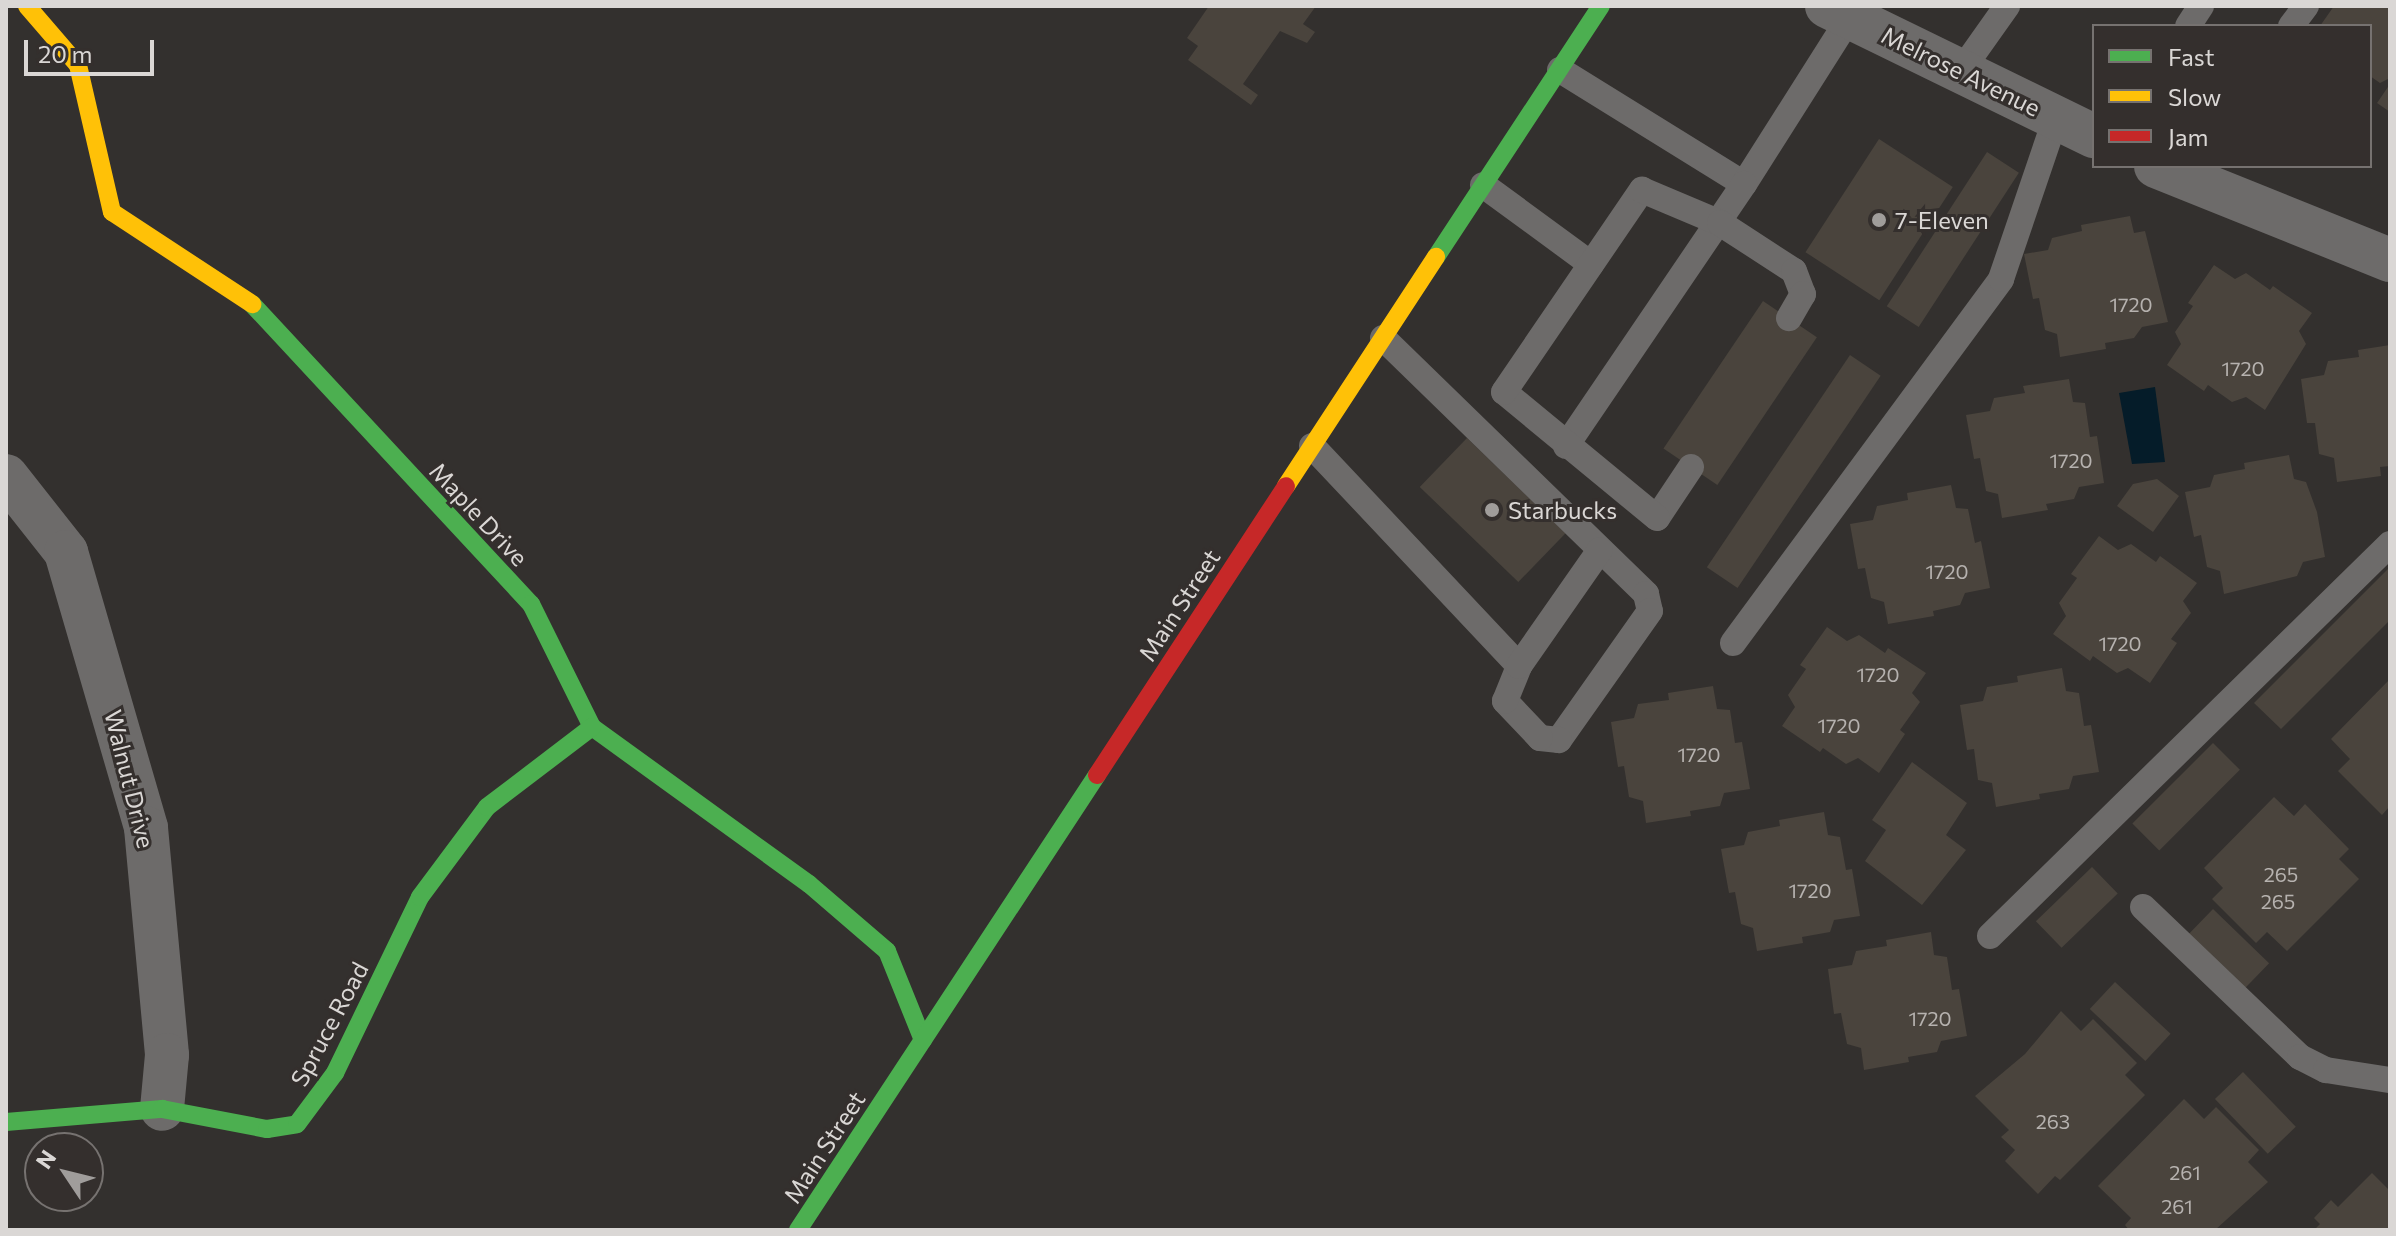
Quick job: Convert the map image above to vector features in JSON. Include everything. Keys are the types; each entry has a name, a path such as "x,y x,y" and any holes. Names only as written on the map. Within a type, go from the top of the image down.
{"street":[{"name":"Maple Drive","path":"27,6 78,65 112,212 241,292 531,604 592,727 809,884 887,951 923,1040"},
{"name":"Main Street","path":"805,1228 923,1040 1601,6"},
{"name":"Melrose Avenue","path":"1839,12 2075,126"},
{"path":"2165,168 2206,177 2390,260"},
{"name":"Walnut Drive","path":"6,476 66,552 146,828 167,1055 162,1109"},
{"name":"Spruce Road","path":"6,1122 162,1109 267,1129 297,1124 335,1073 420,897 487,807 592,727"}],"lane":[{"path":"1961,71 2007,6"},
{"path":"2189,24 2201,6"},
{"path":"2292,24 2306,6"},
{"path":"1566,446 1720,223 1839,12"},
{"path":"1560,70 1744,184"},
{"path":"1733,643 2001,279 2075,126"},
{"path":"1483,185 1591,264"},
{"path":"1691,467 1657,518 1504,392 1642,190 1720,223 1803,281 1803,294 1789,318"},
{"path":"1383,338 1646,594 1650,611 1559,740 1540,738 1505,701 1519,666 1600,550"},
{"path":"1312,446 1519,666"},
{"path":"1990,936 2390,544"},
{"path":"2143,907 2300,1057 2326,1070 2390,1080"}],"water":[{"path":"2155,387 2165,462 2132,464 2119,393"}],"building":[{"path":"1209,6 1316,6 1303,24 1315,32 1307,43 1280,31 1243,84 1258,95 1251,105 1188,60 1198,46 1187,38"},
{"path":"2334,6 2390,6 2390,78 2380,83 2372,77 2372,24 2321,24"},
{"path":"2390,84 2390,112 2377,103"},
{"name":"7-Eleven","path":"1879,139 1953,187 1879,300 1805,252"},
{"path":"1987,152 2019,173 1919,327 1887,306"},
{"path":"2130,216 2134,233 2145,231 2168,322 2142,327 2134,338 2105,343 2106,349 2060,357 2057,334 2045,330 2039,298 2033,299 2024,254 2048,250 2052,238 2082,231 2081,225"},
{"path":"2214,265 2235,279 2246,273 2270,290 2273,286 2312,313 2299,331 2306,344 2265,410 2246,397 2232,402 2208,385 2204,391 2167,365 2181,344 2175,332 2193,306 2188,303"},
{"path":"1763,301 1817,337 1717,485 1663,449"},
{"path":"2390,345 2390,466 2380,467 2381,476 2337,482 2334,458 2319,454 2315,423 2307,423 2301,379 2324,375 2328,361 2359,357 2358,350"},
{"path":"1850,355 1881,376 1738,588 1707,567"},
{"path":"2069,379 2073,402 2085,403 2090,437 2097,436 2104,483 2079,487 2074,499 2046,504 2048,510 2002,518 1998,494 1986,491 1980,458 1974,459 1966,415 1990,411 1994,398 2025,393 2023,386"},
{"name":"Starbucks","path":"1467,438 1566,533 1518,582 1420,487"},
{"path":"2289,455 2294,479 2306,482 2317,512 2325,557 2303,562 2297,576 2224,594 2220,571 2207,567 2201,535 2194,537 2185,492 2210,487 2214,475 2245,469 2244,463"},
{"path":"2157,479 2179,496 2153,532 2117,506 2133,484"},
{"path":"1951,485 1956,508 1968,509 1975,543 1981,541 1990,588 1965,593 1960,605 1933,611 1934,616 1888,624 1884,602 1871,598 1865,568 1858,569 1850,524 1873,520 1877,506 1908,500 1907,493"},
{"path":"2099,536 2118,550 2131,544 2156,562 2160,556 2197,583 2183,601 2191,613 2171,639 2177,643 2150,683 2128,668 2117,673 2093,656 2090,661 2053,634 2066,616 2059,603 2077,578 2071,574"},
{"path":"2390,567 2390,620 2281,729 2254,703"},
{"path":"1827,627 1847,641 1859,635 1885,653 1888,648 1926,673 1912,693 1920,702 1900,730 1905,734 1879,773 1858,758 1846,764 1823,748 1820,752 1782,726 1795,707 1788,695 1806,669 1800,665"},
{"path":"2062,668 2066,691 2079,693 2084,726 2091,725 2099,772 2073,776 2069,789 2039,794 2040,799 1996,807 1992,783 1978,780 1974,749 1967,750 1960,705 1983,701 1987,687 2018,682 2017,676"},
{"path":"2390,679 2390,806 2382,815 2338,771 2350,759 2331,739"},
{"path":"1713,686 1717,709 1730,710 1735,743 1742,742 1750,789 1724,793 1720,806 1690,811 1691,816 1646,823 1643,801 1629,797 1624,766 1618,767 1611,722 1634,718 1638,704 1669,700 1668,693"},
{"path":"2213,743 2240,770 2159,850 2132,824"},
{"path":"1912,762 1967,803 1946,835 1966,850 1922,905 1865,861 1886,830 1872,820"},
{"path":"2274,797 2294,816 2305,804 2349,849 2339,859 2359,879 2287,951 2267,932 2256,943 2212,899 2223,888 2204,868"},
{"path":"1824,812 1828,835 1840,837 1846,870 1852,869 1860,916 1834,920 1830,932 1802,937 1803,943 1757,951 1753,928 1741,924 1735,892 1729,893 1721,849 1744,845 1748,832 1780,826 1779,820"},
{"path":"2092,867 2118,894 2062,948 2036,921"},
{"path":"2213,909 2269,963 2242,991 2186,937"},
{"path":"1931,932 1934,955 1947,957 1952,990 1959,989 1967,1036 1941,1041 1937,1052 1908,1057 1909,1062 1864,1070 1861,1048 1847,1044 1841,1013 1834,1014 1828,969 1852,965 1856,951 1887,946 1886,940"},
{"path":"2115,982 2171,1034 2145,1061 2090,1009"},
{"path":"2061,1011 2081,1031 2093,1019 2137,1063 2125,1075 2145,1095 2060,1180 2055,1176 2038,1194 2005,1161 2015,1150 2001,1137 2009,1130 1975,1096 2025,1054"},
{"path":"2243,1072 2296,1127 2268,1154 2215,1099"},
{"path":"2184,1099 2204,1119 2216,1107 2259,1150 2248,1162 2268,1182 2215,1230 2129,1230 2125,1225 2131,1218 2098,1186"},
{"path":"2372,1173 2390,1191 2390,1230 2314,1230 2320,1224 2314,1218 2331,1200 2338,1207"}],"traffic: fast":[{"path":"1436,257 1601,6"},
{"path":"252,304 531,604 592,727 809,884 887,951 923,1040"},
{"path":"6,1122 162,1109 267,1129 297,1124 335,1073 420,897 487,807 592,727"},
{"path":"798,1230 1097,775"}],"traffic: slow":[{"path":"27,6 78,65 112,212 252,304"},
{"path":"1286,486 1436,257"}],"traffic: jam":[{"path":"1097,775 1286,486"}],"place":[{"name":"7-Eleven","path":"1879,220"},
{"name":"Starbucks","path":"1492,510"}]}
